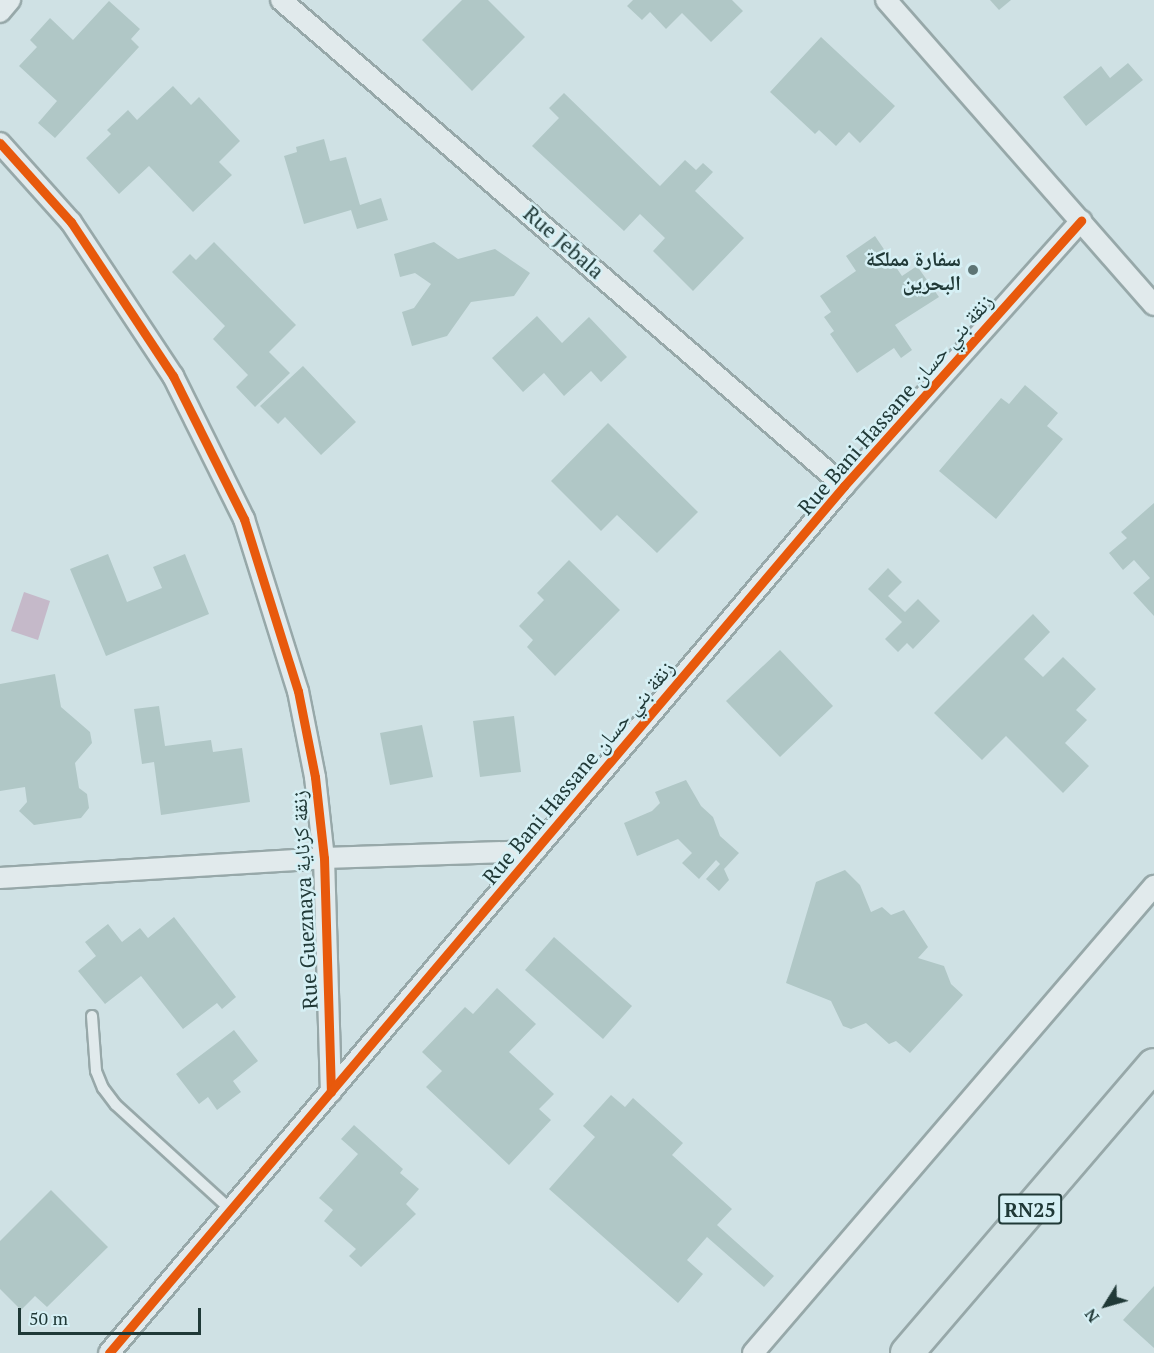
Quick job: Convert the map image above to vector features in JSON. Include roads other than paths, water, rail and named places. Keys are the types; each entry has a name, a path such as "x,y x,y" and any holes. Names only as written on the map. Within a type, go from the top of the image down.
{"main road":[{"name":"RN25","path":"907,1353 1154,1065"}],"street":[{"path":"0,12 10,0"},
{"name":"Rue Jebala","path":"281,0 844,486"},
{"path":"886,0 1154,305"},
{"name":"Rue Gueznaya زنقة كزناية","path":"0,143 71,222 173,376 244,519 298,691 315,777 324,858 331,1092"},
{"name":"Rue Bani Hassane زنقة بني حسان","path":"109,1353 844,486 1081,221"},
{"path":"0,878 324,858 535,850"},
{"path":"753,1353 1154,886"}],"lane":[{"path":"92,1017 96,1071 103,1088 116,1105 231,1210"}],"place":[{"name":"سفارة مملكة البحرين","path":"973,270"}]}
